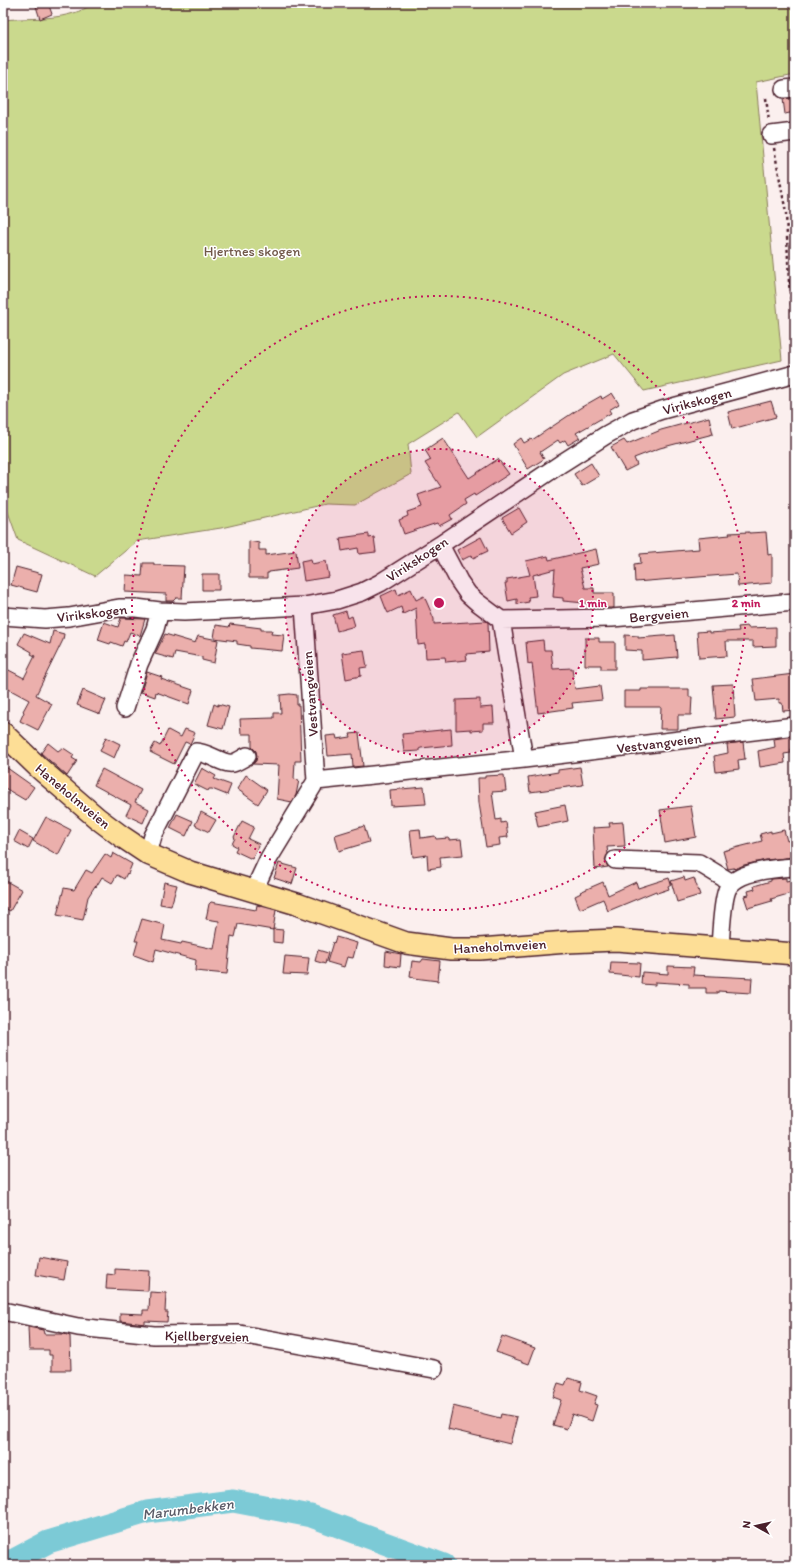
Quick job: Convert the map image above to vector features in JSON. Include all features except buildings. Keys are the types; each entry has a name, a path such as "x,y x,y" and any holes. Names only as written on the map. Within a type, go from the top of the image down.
{"main road":[{"name":"Haneholmveien","path":"3,733 39,768 97,818 148,854 190,872 297,904 406,943 433,947 480,949 567,942 616,940 795,954"}],"street":[{"path":"771,135 795,132"},
{"name":"Virikskogen","path":"3,616 45,619 76,616 119,608 136,608 160,612 207,612 304,606 362,592 380,583 440,545 562,463 633,420 662,410 795,374"},
{"path":"440,545 459,581 468,594 501,620 524,759"},
{"name":"Bergveien","path":"501,620 612,618 795,602"},
{"name":"Vestvangveien","path":"304,606 316,781 524,759 795,726"},
{"path":"125,708 139,664 160,612"},
{"path":"148,854 153,836 196,752 210,755 228,763 234,763 247,756"},
{"path":"254,890 269,858 316,781"},
{"path":"615,860 699,863 732,883"},
{"path":"720,948 727,890 732,883 750,874 769,869 795,867"},
{"name":"Kjellbergveien","path":"3,1311 78,1327 154,1336 240,1334 434,1369"}],"path":[{"path":"766,98 771,135 786,213 789,283 795,340"},
{"path":"789,283 795,282"}],"green space":[{"name":"Hjertnes skogen","path":"94,3 795,3 795,74 756,82 782,360 644,391 614,354 563,375 477,437 459,412 408,444 411,474 355,505 325,504 221,528 137,541 95,576 18,540 3,498 3,20 62,16 84,9"}],"waterway":[{"name":"Marumbekken","path":"3,1562 14,1560 48,1542 147,1512 233,1501 311,1516 444,1565"}]}
